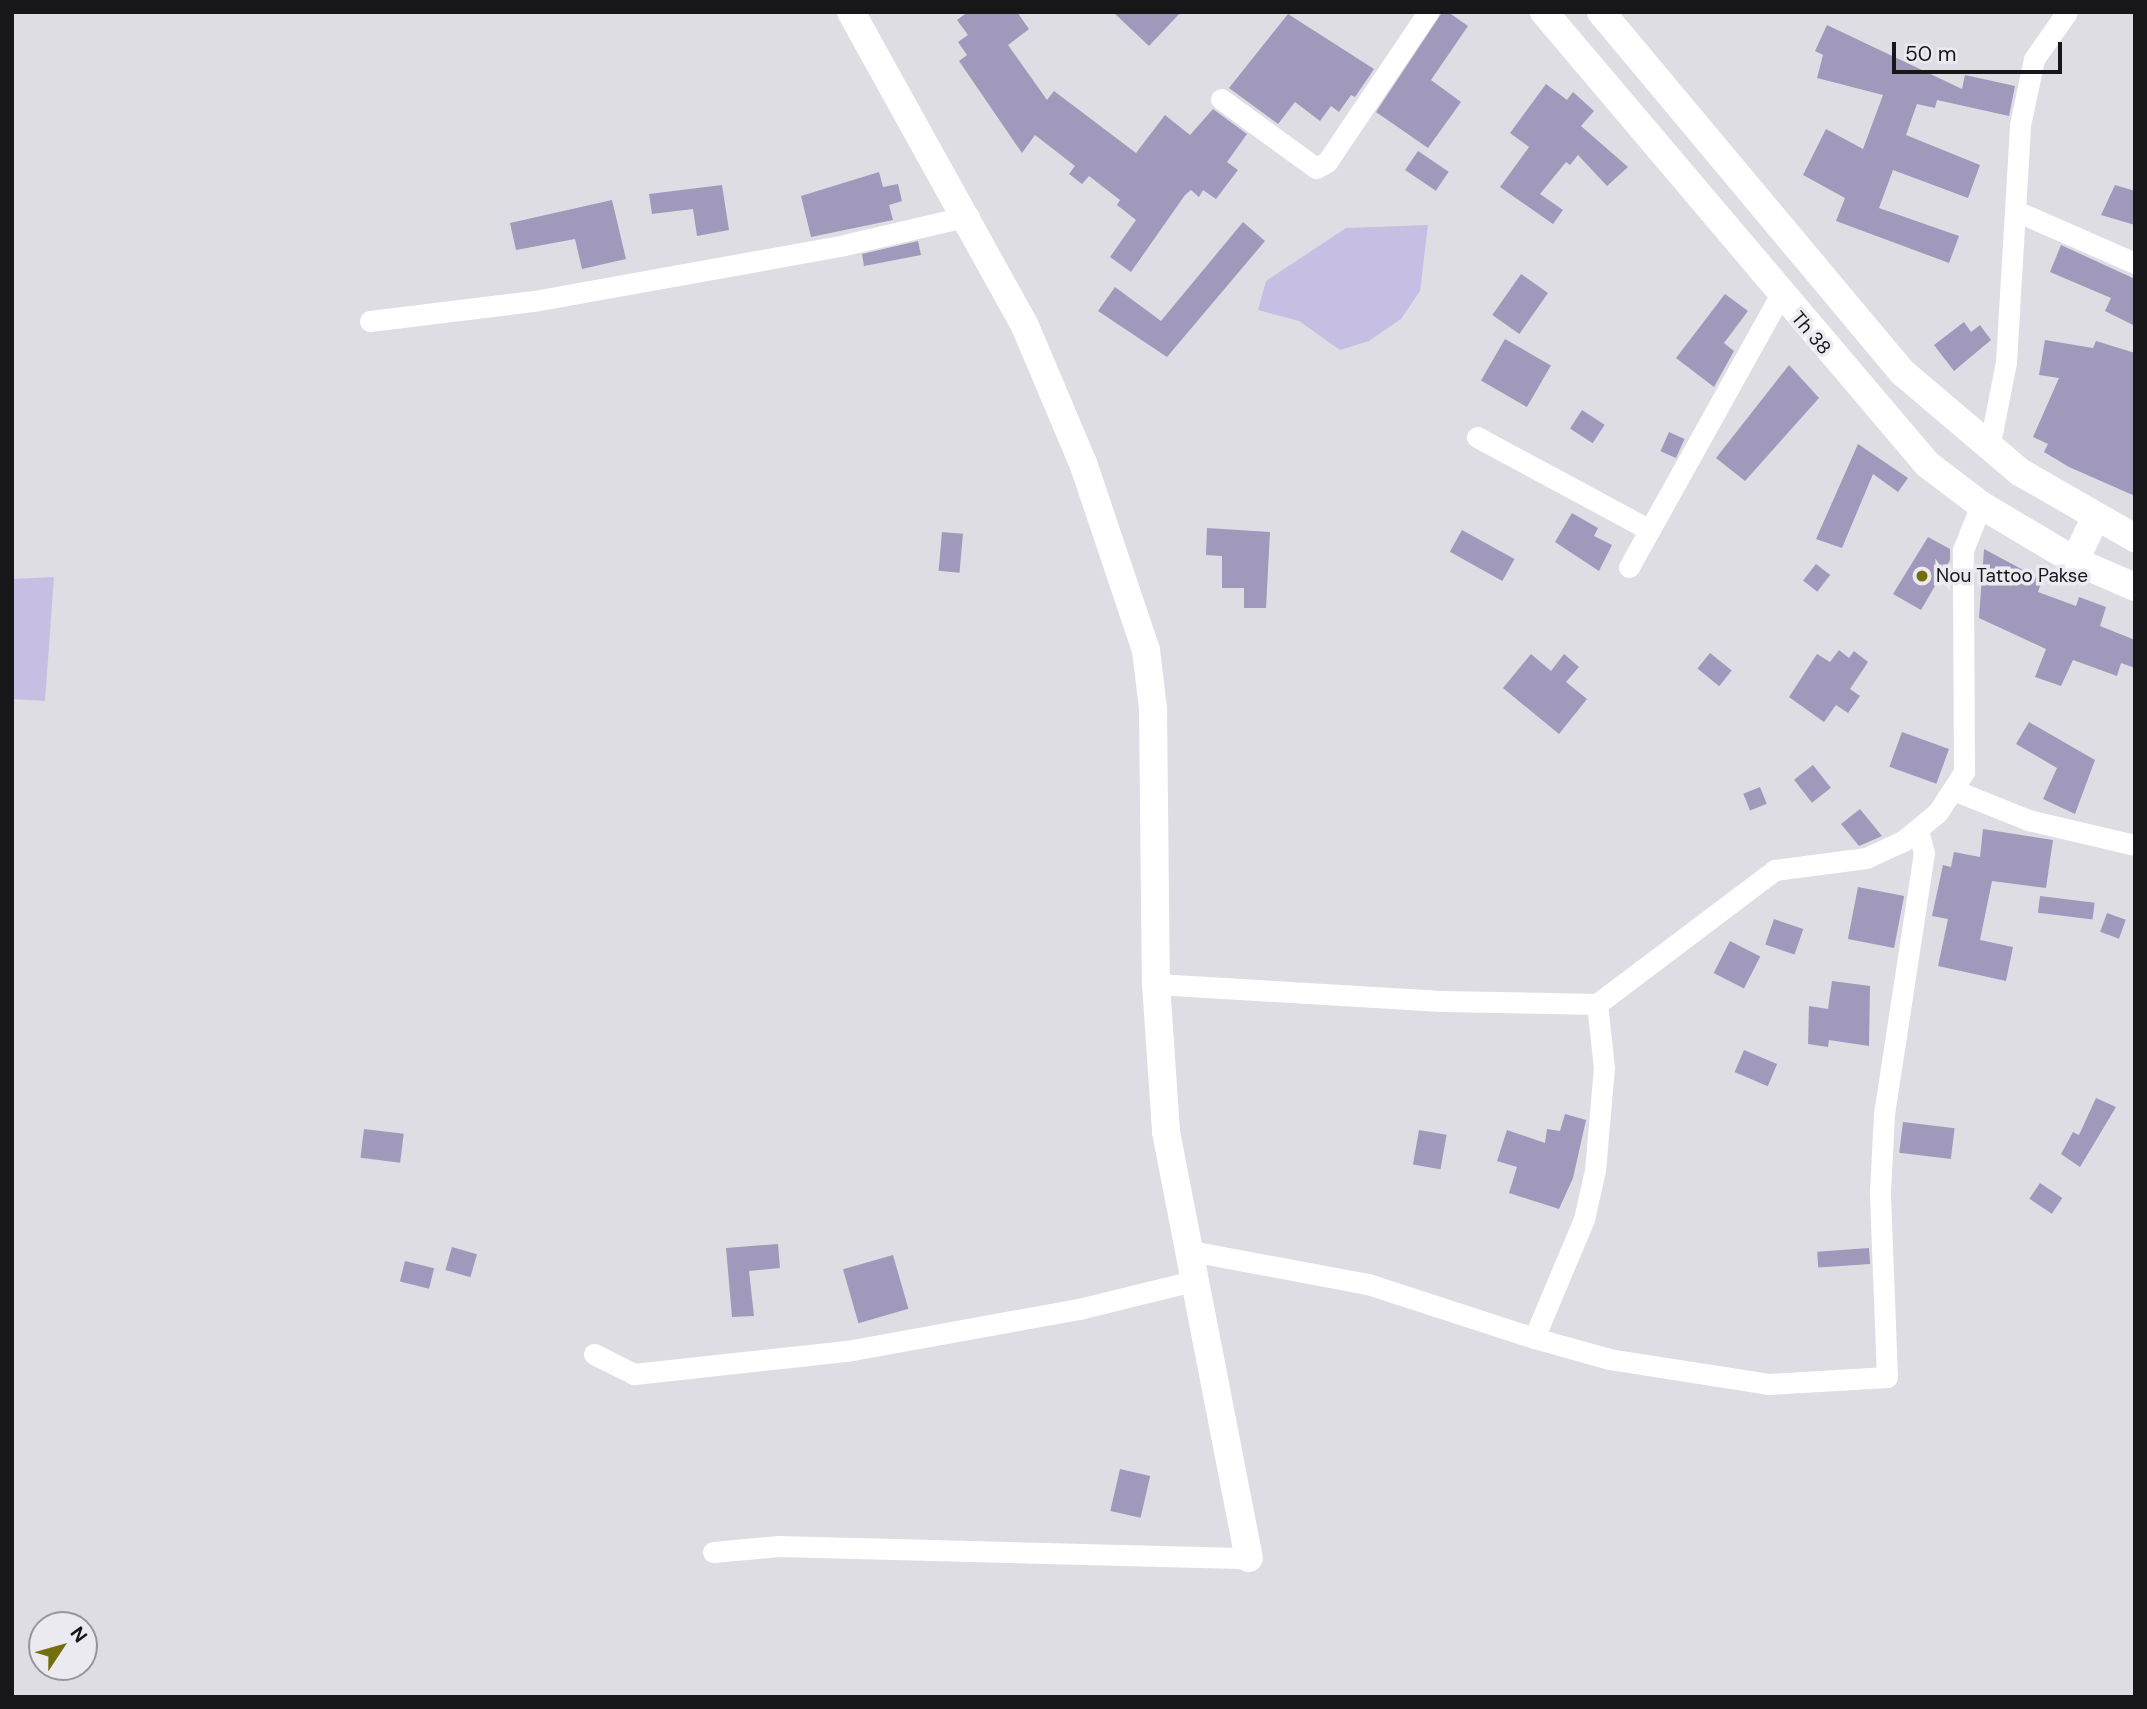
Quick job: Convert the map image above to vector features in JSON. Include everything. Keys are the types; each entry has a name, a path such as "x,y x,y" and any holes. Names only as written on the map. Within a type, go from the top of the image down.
{"street":[{"path":"713,1552 779,1546 1249,1558 1197,1280 1166,1132 1156,984 1153,709 1146,650 1083,463 1025,326 969,216 851,12"},
{"path":"1221,99 1316,167 1327,162 1428,12"},
{"path":"1601,12 1902,372 1989,448 2095,518 2135,538"},
{"path":"1989,448 2006,362 2021,125 2034,59 2067,12"},
{"name":"Th 38","path":"1545,13 1780,296 1927,464 1981,505 2075,561 2135,587"},
{"path":"2016,211 2135,262"},
{"path":"370,321 534,302 844,245 969,216"},
{"path":"1629,567 1780,296"},
{"path":"1477,438 1650,530"},
{"path":"1156,984 1441,1001 1598,1004 1775,870 1867,858 1918,830 1956,791 1964,772 1968,725 1963,550 1981,505"},
{"path":"2075,561 2095,518"},
{"path":"1956,791 2028,820 2135,845"},
{"path":"1191,1251 1368,1284 1534,1338 1609,1359 1768,1384 1887,1377 1881,1165 1924,853 1918,830"},
{"path":"1534,1338 1584,1219 1595,1170 1604,1068 1598,1004"},
{"path":"594,1354 634,1374 847,1351 1079,1309 1197,1280"}],"shaded area":[{"path":"1428,225 1420,291 1401,319 1369,341 1340,350 1299,321 1258,310 1266,281 1346,228"},
{"path":"54,577 45,701 12,699 12,579"}],"building":[{"path":"968,12 1017,12 1029,29 1008,45 1047,100 1054,91 1136,153 1165,115 1190,135 1213,109 1247,134 1227,162 1238,170 1216,199 1203,190 1199,197 1191,190 1185,195 1131,272 1110,257 1136,220 1117,205 1120,200 1089,176 1082,184 1069,174 1075,166 1035,135 1022,153 959,61 967,55 958,42 968,35 957,20"},
{"path":"1113,12 1181,12 1149,46"},
{"path":"1448,12 1468,26 1431,80 1461,102 1428,148 1376,112 1441,14"},
{"path":"1288,14 1374,69 1355,97 1351,95 1339,112 1331,106 1320,121 1295,102 1278,124 1229,88"},
{"path":"1827,25 1962,89 1965,75 2015,86 2009,116 1937,100 1935,108 1917,104 1906,135 1980,165 1968,198 1893,170 1879,208 1959,236 1949,263 1836,221 1845,198 1803,175 1826,129 1863,149 1883,95 1817,78 1823,55 1815,51"},
{"path":"1546,84 1567,100 1573,92 1594,111 1581,126 1628,167 1607,186 1578,155 1570,165 1566,162 1540,194 1563,210 1553,224 1500,187 1529,147 1510,133"},
{"path":"1418,151 1449,172 1436,191 1405,170"},
{"path":"879,172 883,187 898,184 902,201 889,205 893,220 811,237 801,196"},
{"path":"722,185 729,230 697,236 693,209 652,214 649,194"},
{"path":"2115,185 2135,191 2135,225 2101,215"},
{"path":"612,200 626,259 582,269 575,239 516,250 510,223"},
{"path":"1243,222 1265,241 1167,357 1098,311 1115,287 1161,321"},
{"path":"918,241 921,255 864,266 862,254"},
{"path":"2061,245 2135,279 2135,326 2105,311 2111,298 2050,272"},
{"path":"1521,274 1548,293 1519,334 1492,315"},
{"path":"1725,294 1748,311 1724,343 1734,351 1714,387 1676,358"},
{"path":"1964,322 1971,332 1980,325 1991,340 1954,371 1934,345"},
{"path":"1505,339 1551,366 1527,407 1481,381"},
{"path":"2045,340 2093,348 2096,341 2135,353 2135,496 2069,467 2044,452 2048,444 2033,437 2059,378 2039,375"},
{"path":"1789,365 1819,398 1745,481 1716,458"},
{"path":"1582,410 1605,425 1593,443 1570,428"},
{"path":"1669,432 1685,439 1676,458 1660,451"},
{"path":"1858,444 1908,478 1898,492 1873,474 1842,548 1816,539"},
{"path":"1572,513 1598,528 1594,536 1612,545 1599,571 1555,542"},
{"path":"1207,528 1270,532 1266,608 1244,608 1244,588 1222,588 1222,556 1206,555"},
{"path":"1462,530 1514,559 1502,581 1450,552"},
{"path":"942,532 963,534 960,573 939,571"},
{"name":"Nou Tattoo Pakse","path":"1928,537 1950,549 1950,560 1921,610 1893,594"},
{"path":"1984,549 2042,580 2038,592 2076,606 2079,597 2106,607 2100,626 2135,640 2135,668 2121,663 2117,676 2073,660 2061,686 2035,677 2046,649 1979,618"},
{"path":"1816,564 1830,575 1817,592 1803,581"},
{"path":"1839,650 1849,658 1854,651 1868,662 1850,689 1860,696 1848,713 1836,705 1824,722 1789,697 1817,654 1830,662"},
{"path":"1710,653 1732,671 1719,686 1697,669"},
{"path":"1531,654 1551,671 1564,654 1579,667 1566,682 1587,699 1559,734 1503,688"},
{"path":"2029,722 2095,760 2075,814 2043,799 2057,768 2016,744"},
{"path":"1902,732 1949,749 1936,784 1889,767"},
{"path":"1813,765 1831,788 1812,803 1794,780"},
{"path":"1760,787 1767,804 1750,810 1743,794"},
{"path":"1860,809 1882,836 1859,846 1841,824"},
{"path":"1983,829 2053,840 2046,888 1992,881 1980,940 2013,947 2006,981 1938,966 1948,919 1932,916 1943,865 1951,867 1954,852 1980,857"},
{"path":"1858,887 1904,896 1894,948 1848,939"},
{"path":"2040,896 2095,903 2093,920 2038,913"},
{"path":"2107,913 2126,920 2119,939 2100,932"},
{"path":"1774,919 1803,929 1795,955 1765,945"},
{"path":"1730,941 1760,956 1744,989 1714,973"},
{"path":"1832,981 1870,986 1869,1046 1829,1040 1828,1047 1808,1044 1809,1006 1828,1009"},
{"path":"1744,1050 1777,1064 1768,1086 1735,1072"},
{"path":"2096,1098 2116,1107 2080,1167 2061,1154 2073,1132 2079,1135"},
{"path":"1565,1114 1586,1120 1573,1178 1559,1209 1509,1193 1517,1167 1497,1161 1507,1130 1545,1143 1547,1129 1560,1131"},
{"path":"1903,1122 1955,1128 1951,1159 1899,1153"},
{"path":"364,1129 404,1134 400,1163 360,1158"},
{"path":"1419,1130 1447,1135 1440,1169 1413,1164"},
{"path":"2040,1183 2062,1198 2052,1214 2029,1199"},
{"path":"778,1244 780,1268 749,1271 754,1316 732,1317 726,1248"},
{"path":"452,1247 477,1254 470,1277 445,1270"},
{"path":"1869,1248 1870,1264 1818,1268 1817,1252"},
{"path":"893,1255 908,1309 858,1323 843,1269"},
{"path":"405,1261 434,1268 429,1289 400,1281"},
{"path":"1120,1469 1150,1476 1141,1518 1110,1511"}],"place":[{"name":"Nou Tattoo Pakse","path":"1922,576"}]}
